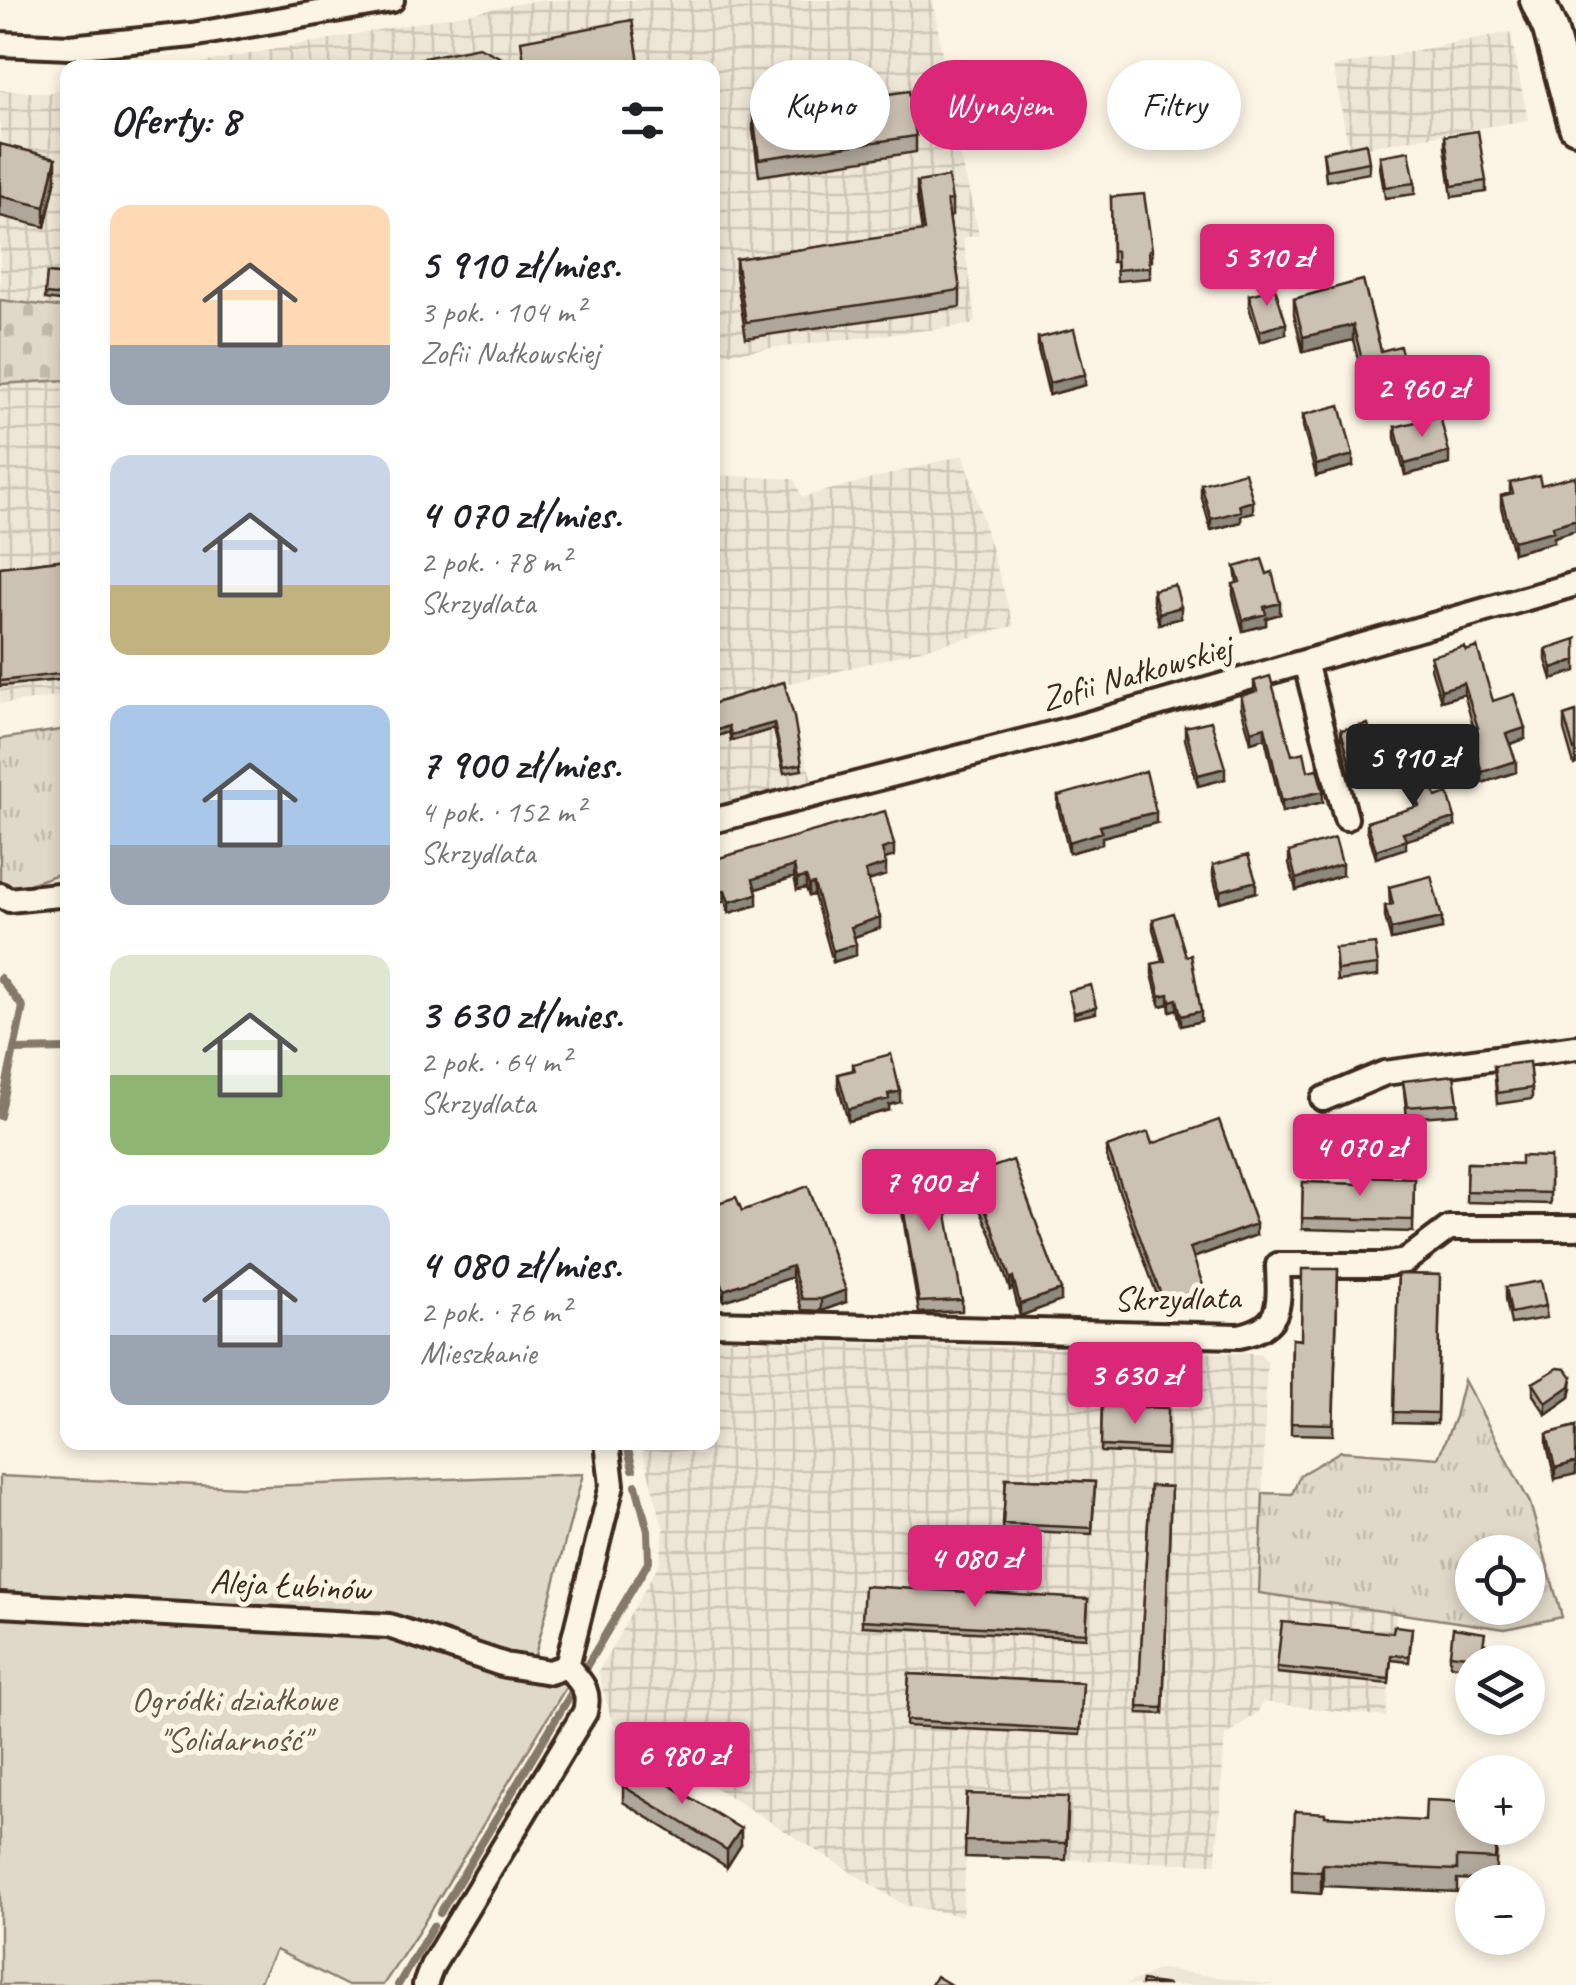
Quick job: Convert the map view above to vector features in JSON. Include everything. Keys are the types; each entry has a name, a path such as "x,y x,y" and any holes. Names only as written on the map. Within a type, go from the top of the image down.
{"street":[{"path":"0,44 72,57 392,0"},
{"path":"1545,10 1576,126"},
{"name":"Zofii Nałkowskiej","path":"720,819 1074,728 1576,584"},
{"path":"1305,662 1346,818"},
{"path":"0,896 9,900 60,895"},
{"path":"1322,1100 1384,1073 1576,1047"},
{"name":"Skrzydlata","path":"720,1324 1240,1336 1269,1326 1277,1314 1278,1265 1382,1265 1405,1261 1449,1228 1576,1228"},
{"path":"425,1985 432,1966 585,1712 586,1686 566,1666 612,1485 608,1450"},
{"name":"Aleja Łubinów","path":"0,1605 389,1626 505,1665 550,1672 566,1666"}],"shaded area":[{"path":"538,0 933,0 943,60 910,60 910,150 959,150 979,235 963,238 976,320 971,325 720,354 720,60 218,60"},
{"path":"1510,32 1528,120 1349,150 1333,67"},
{"path":"0,90 60,90 60,697 0,704"},
{"path":"964,455 1014,626 784,685 812,780 720,803 720,475 794,479 802,497"},
{"path":"720,1339 1260,1354 1267,1362 1259,1592 1396,1614 1386,1717 1263,1702 1257,1713 1225,1736 1216,1864 966,1857 962,1916 904,1905 613,1724 598,1672 660,1562 664,1530 642,1450 720,1450"},
{"path":"1160,1969 1276,1985 1125,1985"}],"green space":[{"path":"0,300 60,307 60,380 0,384"},
{"path":"60,730 60,873 0,894 0,739"},
{"path":"1464,1380 1530,1503 1539,1535 1455,1535 1455,1622 1259,1593 1263,1493 1292,1494 1300,1475 1341,1451 1438,1458 1455,1417"},
{"name":"Ogródki działkowe \"Solidarność\"","path":"583,1474 529,1678 568,1684 383,1985 346,1985 276,1950 258,1985 0,1985 0,1476 241,1487"},
{"path":"1545,1556 1562,1617 1545,1621"},
{"path":"1478,1625 1524,1625 1505,1629"}],"building":[{"path":"632,20 639,60 524,60 521,41"},
{"path":"479,47 506,60 413,60"},
{"path":"909,91 910,137 890,140 890,94"},
{"path":"1478,131 1486,181 1452,186 1445,136"},
{"path":"1366,143 1369,162 1326,170 1323,152"},
{"path":"0,144 56,158 45,207 0,196"},
{"path":"758,150 820,150 759,159"},
{"path":"1409,151 1415,183 1385,187 1380,156"},
{"path":"948,177 952,200 947,201 960,290 746,322 736,259 924,231 917,182"},
{"path":"1144,194 1152,249 1150,267 1117,270 1116,251 1112,251 1111,197"},
{"path":"47,273 60,274 60,295 45,294"},
{"path":"1363,280 1381,351 1400,346 1404,382 1369,386 1353,325 1303,337 1294,299"},
{"path":"1275,288 1286,323 1260,331 1249,295"},
{"path":"1074,329 1085,374 1049,383 1038,338"},
{"path":"1340,405 1353,455 1316,465 1303,415"},
{"path":"1440,416 1449,452 1405,464 1395,427"},
{"path":"1245,472 1253,501 1239,505 1241,511 1211,519 1201,484"},
{"path":"1539,476 1541,485 1575,476 1576,519 1553,526 1554,531 1513,541 1501,496 1513,493 1510,483"},
{"path":"1262,559 1267,574 1272,572 1280,603 1264,607 1266,614 1243,620 1233,584 1240,582 1235,567"},
{"path":"60,560 60,674 0,681 0,567"},
{"path":"1175,585 1181,607 1159,613 1153,590"},
{"path":"1576,639 1576,660 1552,668 1546,649"},
{"path":"1464,647 1466,651 1477,647 1493,701 1514,694 1525,728 1506,734 1516,761 1482,772 1474,745 1455,736 1478,728 1464,683 1441,690 1431,656"},
{"path":"1270,676 1292,755 1304,752 1308,771 1317,769 1323,791 1282,801 1265,727 1251,731 1241,696 1257,691 1254,681"},
{"path":"784,682 802,764 784,767 774,723 731,735 729,726 720,729 720,702"},
{"path":"1576,712 1576,750 1574,750 1564,716"},
{"path":"1211,721 1225,768 1198,775 1185,727"},
{"path":"1368,724 1377,762 1351,768 1341,730"},
{"path":"1424,753 1436,797 1448,793 1455,818 1403,833 1406,840 1376,850 1367,822 1419,806 1406,757"},
{"path":"1146,771 1156,812 1100,826 1102,832 1069,842 1058,796"},
{"path":"885,811 894,845 882,849 886,864 865,871 880,917 851,927 856,944 833,951 814,884 809,885 806,877 797,879 794,866 753,879 757,894 729,902 725,890 720,892 720,858"},
{"path":"1335,838 1342,864 1296,879 1289,852"},
{"path":"1248,855 1256,881 1220,891 1213,865"},
{"path":"1431,876 1442,918 1391,929 1385,906 1393,904 1389,887"},
{"path":"1173,913 1186,956 1191,955 1201,1011 1181,1016 1177,999 1170,1001 1169,994 1160,996 1152,964 1165,961 1153,919"},
{"path":"1375,944 1378,965 1337,970 1335,948"},
{"path":"1091,985 1096,1007 1074,1013 1068,991"},
{"path":"891,1054 900,1091 888,1094 889,1099 848,1109 838,1074 855,1070 853,1064"},
{"path":"1529,1062 1532,1088 1497,1093 1494,1066"},
{"path":"1454,1075 1458,1103 1407,1107 1403,1081"},
{"path":"1219,1120 1256,1224 1190,1248 1204,1288 1164,1303 1107,1147 1148,1132 1152,1144"},
{"path":"1521,1156 1550,1157 1550,1193 1466,1191 1467,1163 1521,1164"},
{"path":"1013,1160 1061,1290 1020,1304 1013,1277 1010,1279 970,1175"},
{"path":"938,1163 962,1300 919,1302 897,1171"},
{"path":"1358,1176 1414,1178 1413,1220 1302,1218 1303,1182 1357,1184"},
{"path":"808,1186 846,1290 821,1299 802,1299 792,1266 724,1290 720,1279 720,1202 736,1197 742,1211"},
{"path":"1302,1269 1338,1269 1333,1424 1291,1423 1292,1339 1301,1340"},
{"path":"1398,1274 1440,1275 1437,1413 1394,1412"},
{"path":"1541,1281 1546,1306 1511,1313 1506,1287"},
{"path":"1558,1368 1566,1369 1572,1377 1570,1386 1546,1403 1533,1383"},
{"path":"1102,1406 1168,1408 1167,1449 1101,1446"},
{"path":"1576,1426 1576,1462 1555,1468 1547,1434"},
{"path":"1006,1478 1095,1482 1092,1528 1003,1524"},
{"path":"1150,1486 1171,1487 1163,1708 1138,1707"},
{"path":"864,1586 1088,1599 1086,1633 862,1620"},
{"path":"1282,1622 1393,1633 1394,1626 1412,1628 1409,1656 1391,1655 1389,1679 1277,1667"},
{"path":"1453,1628 1485,1633 1483,1645 1455,1645 1455,1655 1450,1654"},
{"path":"909,1674 1083,1683 1080,1730 906,1720"},
{"path":"636,1764 741,1829 727,1850 623,1786"},
{"path":"967,1794 1068,1797 1066,1843 965,1841"},
{"path":"1426,1800 1455,1801 1455,1845 1496,1845 1495,1859 1457,1857 1455,1870 1323,1864 1321,1872 1292,1870 1295,1811 1425,1821"},
{"path":"936,1976 951,1985 931,1985"}],"waterway":[{"path":"0,978 23,1007 0,1116"},
{"path":"16,1050 60,1049"},
{"path":"628,1450 633,1469"},
{"path":"583,1672 649,1561 648,1531 636,1485"},
{"path":"440,1913 575,1687"},
{"path":"398,1985 433,1926"}]}
